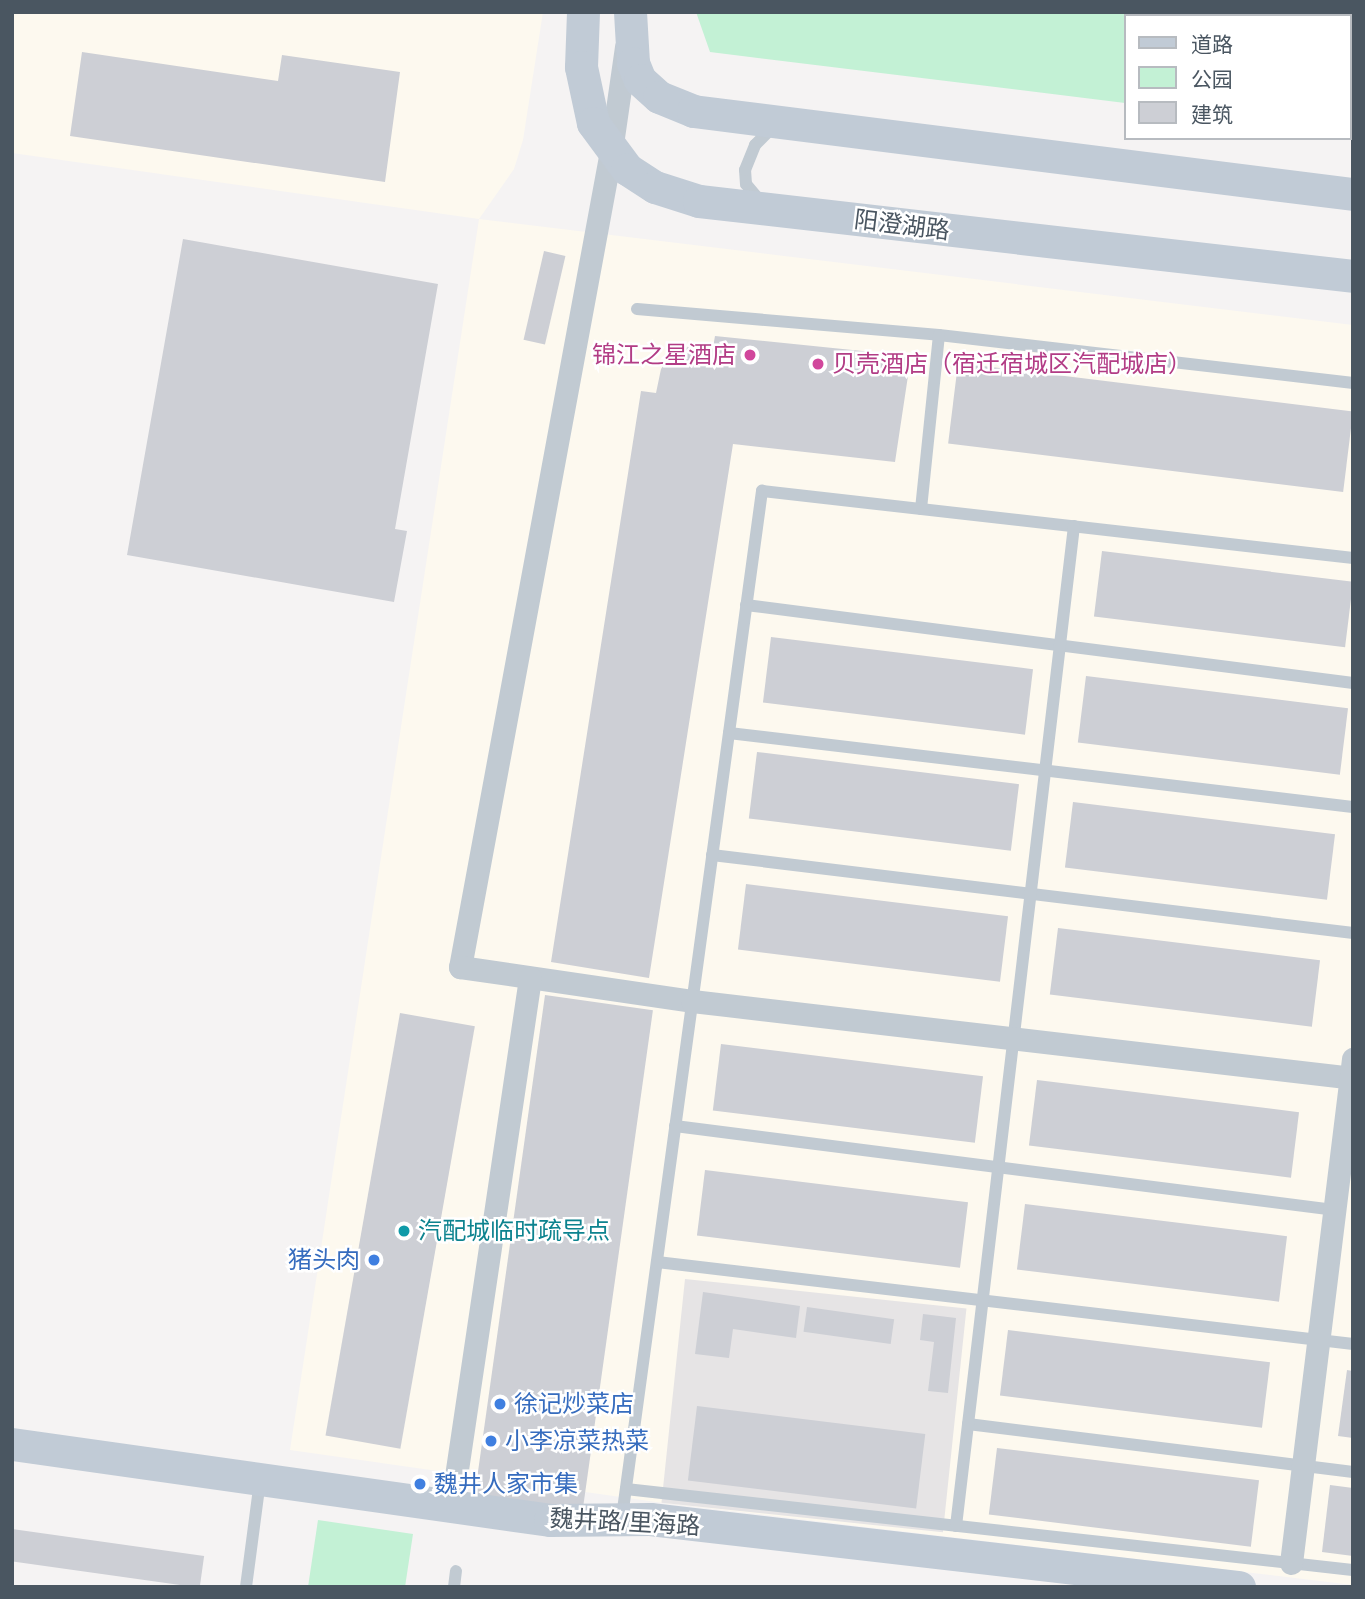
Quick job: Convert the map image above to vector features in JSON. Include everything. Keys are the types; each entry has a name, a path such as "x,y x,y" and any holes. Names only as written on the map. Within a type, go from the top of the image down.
{"main road":[{"name":"阳澄湖路","path":"583,12 581,67 585,101 611,151 627,169 655,187 699,201 1353,276"},
{"path":"630,15 633,63 639,80 659,97 693,111 1353,194"},
{"name":"魏井路/里海路","path":"12,1444 452,1503 550,1520 624,1504 1239,1587"}],"street":[{"path":"630,15 611,151 460,967 692,1001 1013,1039 1352,1072 1291,1563"},
{"path":"452,1503 530,978"}],"lane":[{"path":"772,210 753,196 745,170 755,145 778,122"},
{"path":"638,309 939,335 1353,383"},
{"path":"921,509 939,335"},
{"path":"1353,558 762,491 624,1504 956,1526 1353,1570"},
{"path":"956,1526 1074,526"},
{"path":"746,604 1353,682"},
{"path":"729,733 1353,807"},
{"path":"712,855 1353,933"},
{"path":"675,1126 1334,1210"},
{"path":"657,1262 1353,1344"},
{"path":"968,1424 1353,1472"},
{"path":"246,1587 260,1479"},
{"path":"454,1587 456,1571"}],"shaded area":[{"path":"12,12 543,12 523,140 514,169 479,219 12,153"},
{"path":"479,219 1353,325 1353,1585 656,1502 290,1450"},
{"path":"685,1279 966,1309 943,1532 661,1503"}],"green space":[{"path":"696,12 1353,12 1353,131 1351,14 1124,14 1124,103 710,52"},
{"path":"318,1520 413,1534 405,1587 308,1587"}],"building":[{"path":"82,52 278,81 282,55 400,72 385,182 70,136"},
{"path":"183,239 438,284 395,529 407,531 394,602 127,555"},
{"path":"544,251 565,256 545,345 524,340"},
{"path":"715,336 911,356 895,462 733,444 649,978 551,962 641,391 656,393 661,369 672,354 688,347 713,347"},
{"path":"958,363 1353,411 1343,492 948,443"},
{"path":"1102,551 1353,582 1345,647 1094,617"},
{"path":"771,637 1033,669 1025,735 763,703"},
{"path":"1086,676 1348,708 1340,775 1078,743"},
{"path":"757,752 1019,784 1011,851 749,819"},
{"path":"1073,802 1335,834 1327,900 1065,868"},
{"path":"746,884 1008,916 1000,982 738,950"},
{"path":"1058,928 1320,960 1312,1027 1050,995"},
{"path":"545,995 653,1010 582,1512 474,1497"},
{"name":"汽配城临时疏导点","path":"400,1013 475,1026 400,1449 326,1435"},
{"path":"721,1044 983,1076 975,1143 713,1111"},
{"path":"1037,1080 1299,1112 1291,1178 1029,1146"},
{"path":"705,1170 968,1202 960,1268 697,1236"},
{"path":"1025,1204 1287,1236 1279,1302 1017,1270"},
{"path":"703,1292 800,1306 796,1338 733,1329 729,1358 695,1354"},
{"path":"807,1307 894,1319 891,1344 804,1332"},
{"path":"923,1314 956,1318 948,1393 928,1391 934,1342 920,1340"},
{"path":"1008,1330 1270,1362 1262,1428 1000,1396"},
{"path":"1347,1370 1353,1371 1353,1438 1338,1436"},
{"path":"697,1406 925,1434 916,1508 688,1480"},
{"path":"997,1448 1259,1480 1251,1547 989,1515"},
{"path":"1330,1485 1353,1488 1353,1556 1322,1552"},
{"path":"12,1529 204,1556 200,1587 195,1587 12,1561"}],"place":[{"name":"锦江之星酒店","path":"750,355"},
{"name":"贝壳酒店（宿迁宿城区汽配城店）","path":"818,364"},
{"name":"汽配城临时疏导点","path":"404,1231"},
{"name":"猪头肉","path":"374,1260"},
{"name":"徐记炒菜店","path":"500,1404"},
{"name":"小李凉菜热菜","path":"491,1441"},
{"name":"魏井人家市集","path":"420,1484"}]}
